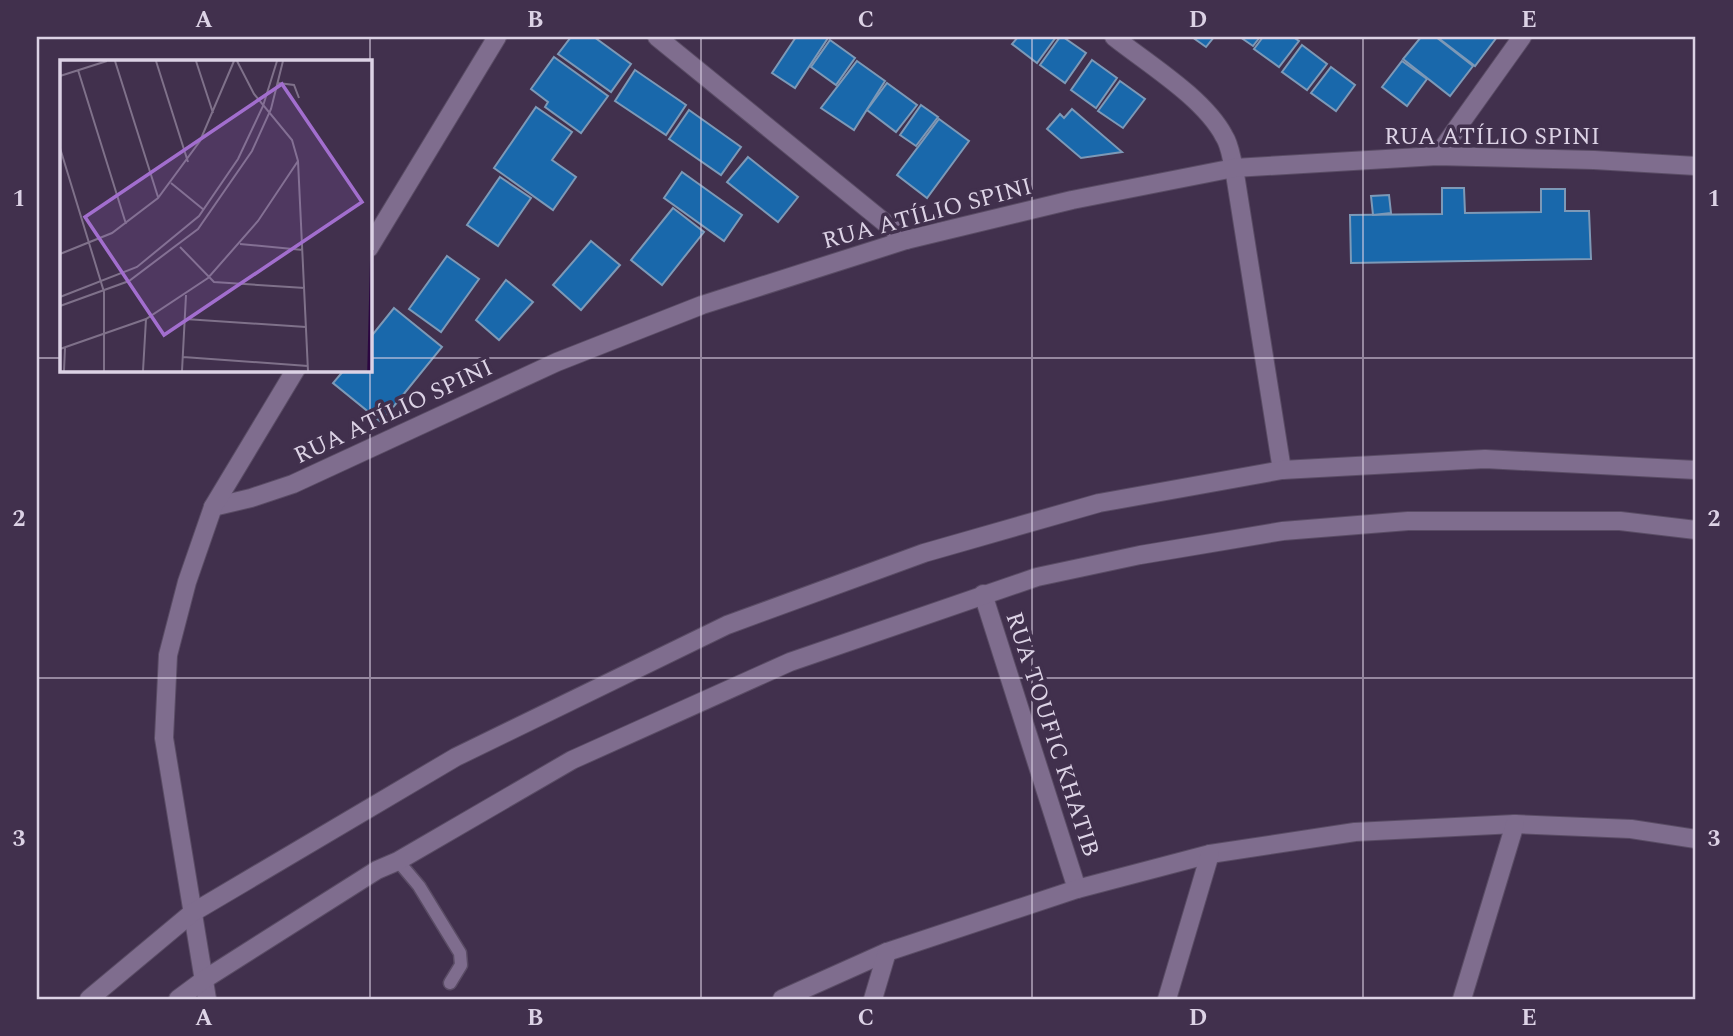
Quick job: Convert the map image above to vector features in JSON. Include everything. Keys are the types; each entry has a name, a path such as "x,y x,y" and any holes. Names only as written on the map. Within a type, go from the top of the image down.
{"street":[{"path":"371,245 497,37"},
{"path":"657,37 906,240"},
{"path":"1114,37 1192,98 1214,119 1227,139 1234,168 1282,470"},
{"path":"1437,156 1522,37"},
{"name":"RUA ATÍLIO SPINI","path":"213,507 293,484 557,362 702,305 906,240 1072,200 1234,168 1437,156 1696,166"},
{"path":"206,999 205,979 164,738 168,655 187,582 213,507 295,371"},
{"path":"89,999 192,913 456,757 727,625 924,553 1099,503 1282,470 1485,459 1696,470"},
{"path":"178,999 377,870 398,861 584,754 790,662 1037,577 1140,555 1283,531 1408,521 1620,522 1696,530"},
{"name":"RUA TOUFIC KHATIB","path":"983,594 1077,888"},
{"path":"782,999 887,952 1077,888 1210,854 1355,832 1515,824 1631,829 1696,839"},
{"path":"1462,999 1515,824"},
{"path":"1167,999 1210,854"},
{"path":"873,999 887,952"}],"lane":[{"path":"398,861 419,886 460,953 461,965 450,983"}],"building":[{"path":"571,37 594,37 631,64 611,92 558,54"},
{"path":"796,37 828,38 795,88 772,73"},
{"path":"1018,37 1056,37 1037,63 1012,44"},
{"path":"1060,37 1086,53 1065,83 1040,65"},
{"path":"1192,37 1214,37 1206,47"},
{"path":"1240,37 1260,37 1253,46"},
{"path":"1263,37 1293,37 1299,41 1279,67 1254,49"},
{"path":"1421,37 1436,37 1473,66 1450,96 1403,59"},
{"path":"1437,37 1497,37 1475,66"},
{"path":"830,40 855,58 836,85 811,67"},
{"path":"1302,45 1327,64 1307,90 1282,72"},
{"path":"554,57 608,96 581,133 545,107 548,102 531,89"},
{"path":"1092,60 1117,78 1096,108 1071,90"},
{"path":"857,61 885,81 854,130 821,108"},
{"path":"1402,61 1427,79 1407,106 1382,87"},
{"path":"1331,67 1355,85 1336,111 1311,93"},
{"path":"635,70 686,105 666,135 615,101"},
{"path":"1120,81 1145,99 1123,128 1098,111"},
{"path":"887,83 917,105 896,132 867,110"},
{"path":"921,105 938,117 916,146 900,135"},
{"path":"536,107 572,132 552,160 576,177 553,210 494,168"},
{"path":"1072,109 1122,152 1081,158 1047,129 1060,114 1064,118"},
{"path":"689,110 741,147 721,175 669,139"},
{"path":"939,119 969,141 927,198 897,175"},
{"path":"748,157 798,197 778,222 727,182"},
{"path":"682,172 742,215 724,241 664,198"},
{"path":"500,177 531,198 498,246 467,225"},
{"path":"1442,188 1464,188 1465,213 1541,212 1541,189 1565,189 1565,211 1589,211 1591,259 1351,263 1350,215 1442,214"},
{"path":"1389,195 1391,213 1373,215 1371,196"},
{"path":"673,208 704,232 662,285 631,260"},
{"path":"591,241 620,265 581,310 553,285"},
{"path":"447,256 479,279 441,332 409,309"},
{"path":"506,280 533,302 499,340 476,320"},
{"path":"394,308 442,347 381,422 333,383 343,371 371,371 371,337"}]}
